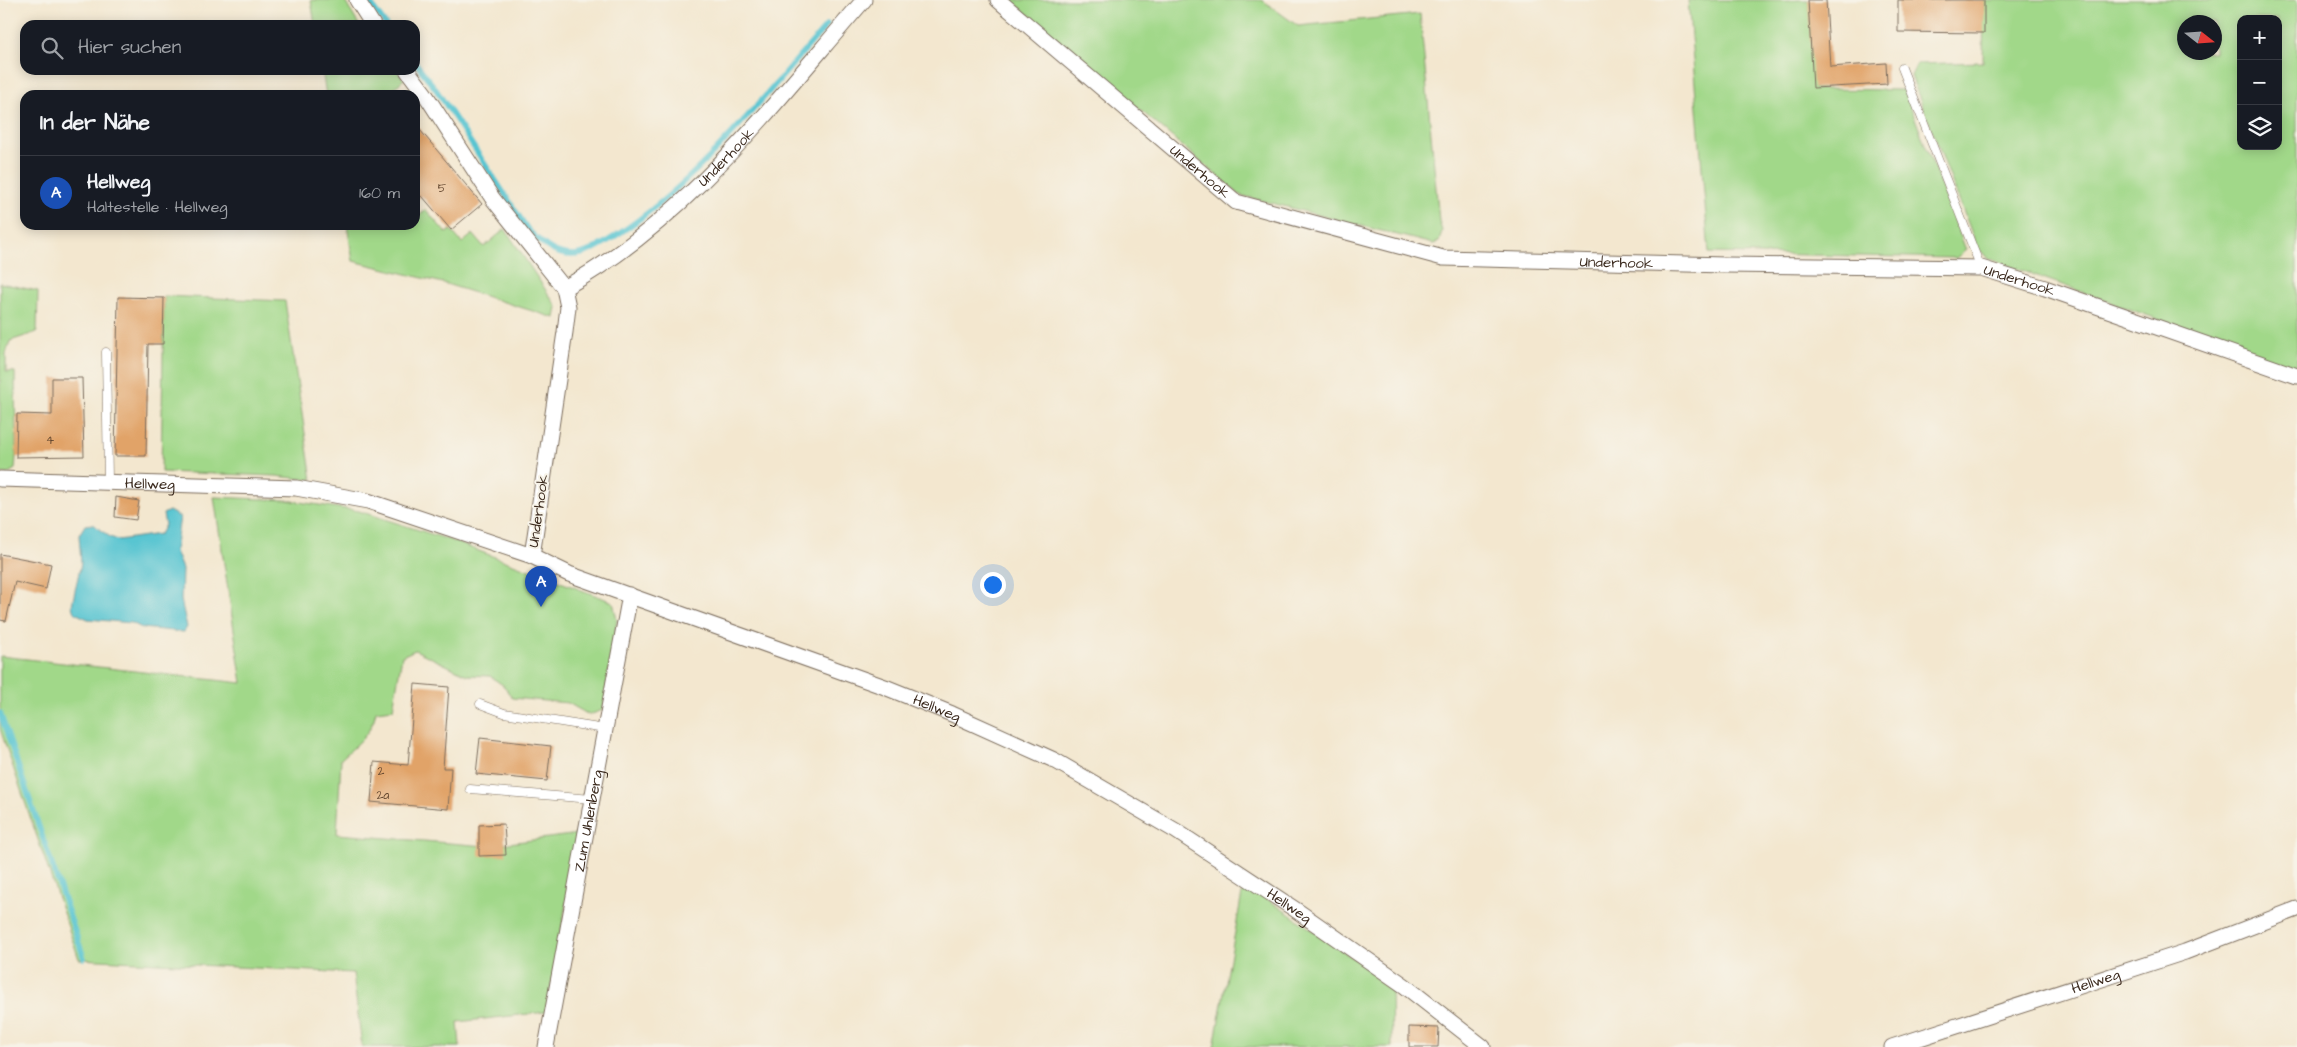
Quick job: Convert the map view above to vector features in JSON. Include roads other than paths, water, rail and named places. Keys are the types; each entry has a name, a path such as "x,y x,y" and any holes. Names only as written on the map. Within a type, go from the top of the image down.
{"street":[{"path":"357,0 370,20"},
{"name":"Underhook","path":"532,556 543,469 566,332 568,307 564,288 588,275 646,232 685,199 730,153 864,0"},
{"name":"Underhook","path":"998,0 1236,202 1443,258 1981,268 2046,288 2297,376"},
{"path":"411,75 426,94 493,199 564,288"},
{"name":"Hellweg","path":"0,479 296,488 368,501 532,556 569,574 885,687 952,714 1054,760 1176,831 1296,910 1405,986 1482,1047"},
{"name":"Zum Uhlenberg","path":"546,1047 630,595"},
{"name":"Hellweg","path":"1892,1047 2185,952 2297,909"}],"lane":[{"path":"1902,68 1981,268"},
{"path":"106,352 108,482"},
{"path":"480,704 504,713 605,729"},
{"path":"470,789 592,799"}],"water":[{"path":"169,511 180,517 175,551 182,569 181,600 187,627 184,632 142,628 132,623 88,619 77,614 73,610 72,605 81,563 79,535 85,525 93,524 110,537 118,540 160,534 165,525 163,514"}],"waterway":[{"path":"368,0 382,20"},
{"path":"420,68 435,88 528,230 552,250 558,253 573,255 595,249 617,235 675,190 754,109 827,25"},
{"path":"0,713 84,958"}],"place":[{"name":"Hellweg","path":"541,607"}]}
